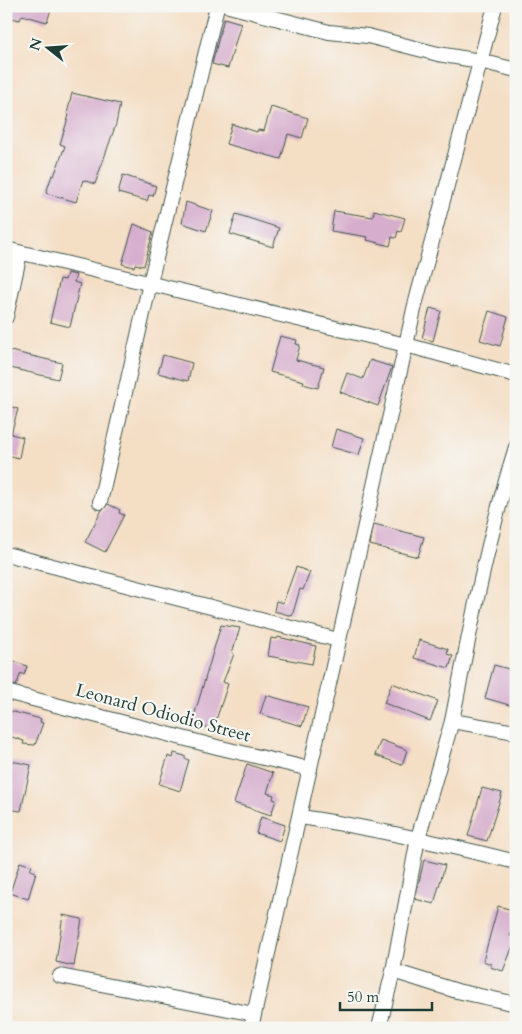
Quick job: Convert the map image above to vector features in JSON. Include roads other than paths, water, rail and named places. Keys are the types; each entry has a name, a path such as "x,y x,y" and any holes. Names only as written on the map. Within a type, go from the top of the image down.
{"street":[{"path":"100,502 150,283 217,6"},
{"path":"229,6 329,32 368,36 438,54 480,61 516,70"},
{"path":"251,1028 406,345 495,6"},
{"path":"6,317 13,251 406,345 516,375"},
{"path":"380,1028 393,971 418,838 452,721 458,683 490,536 513,465 516,447"},
{"path":"6,554 338,640"},
{"name":"Leonard Odiodio Street","path":"6,692 217,747 310,769"},
{"path":"452,721 516,732"},
{"path":"300,817 418,838 516,862"},
{"path":"393,971 457,991 516,1004"},
{"path":"60,976 254,1014"}]}
